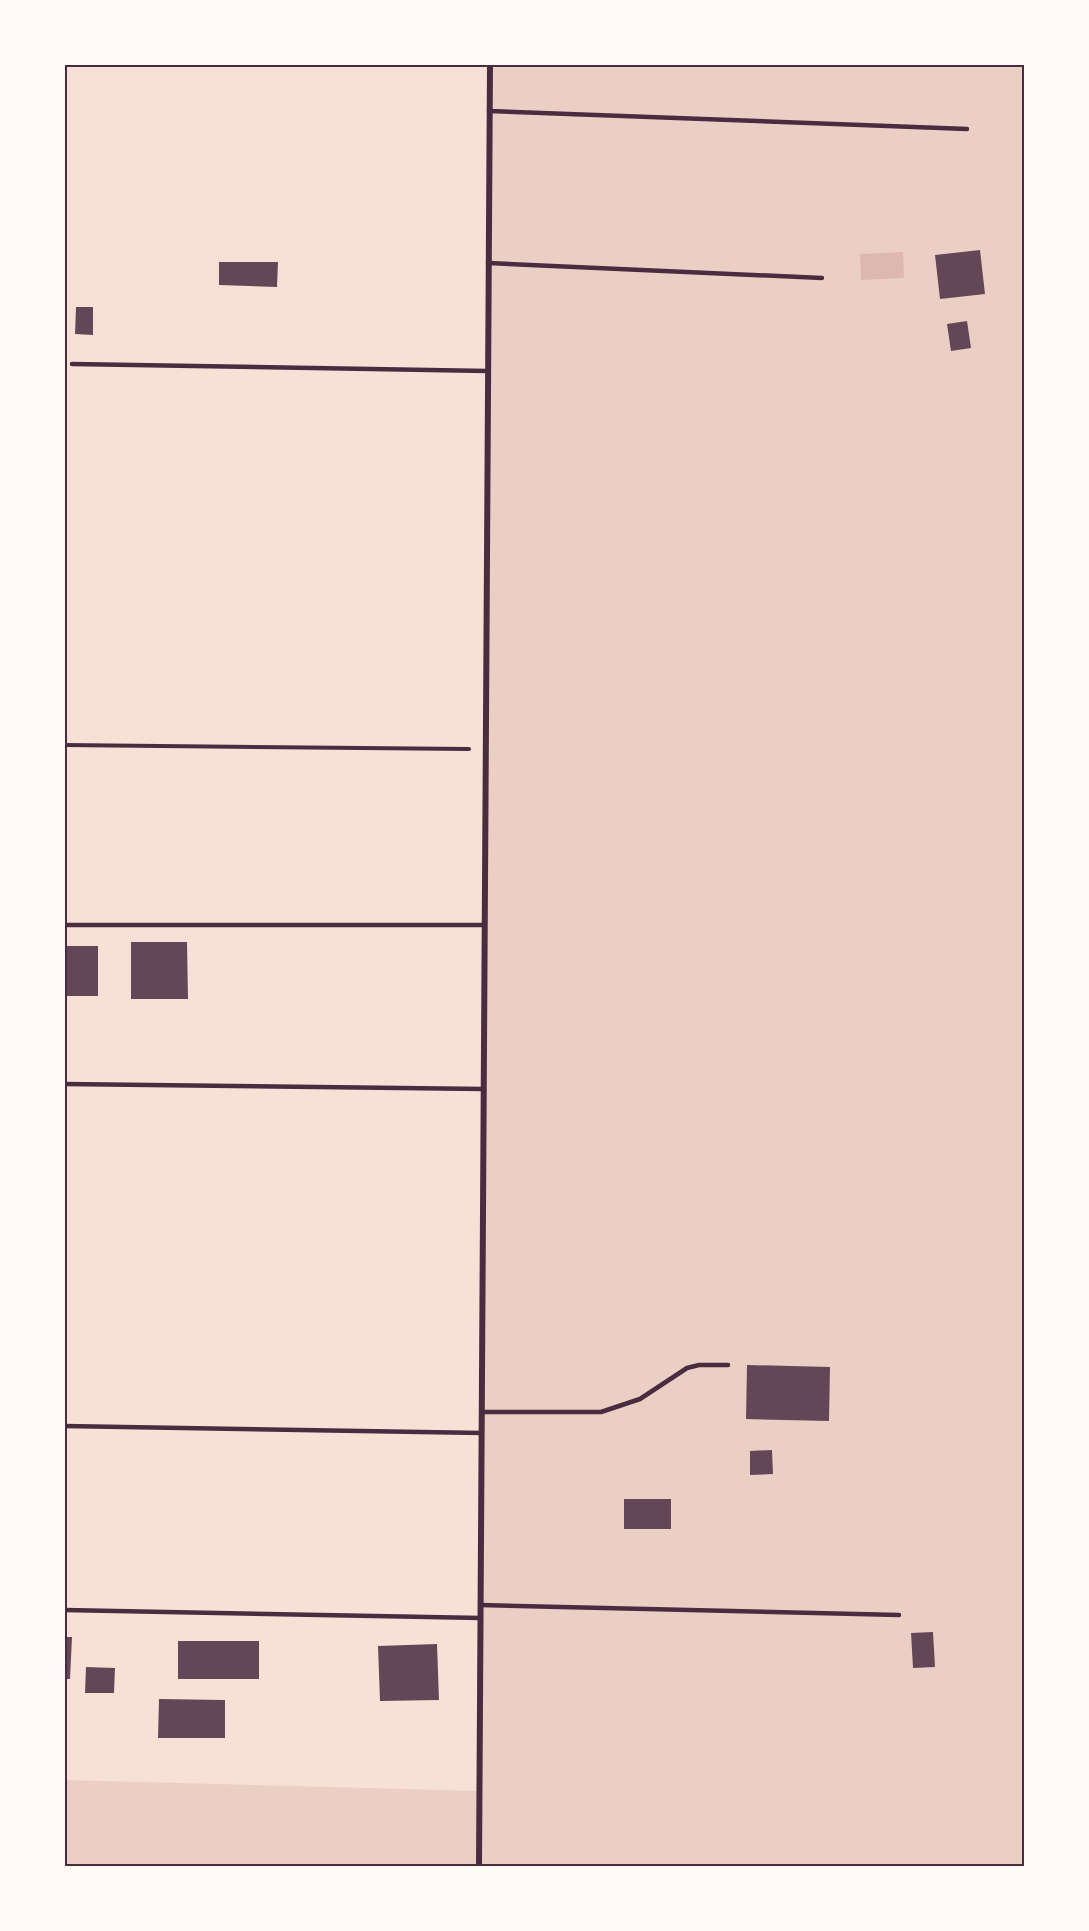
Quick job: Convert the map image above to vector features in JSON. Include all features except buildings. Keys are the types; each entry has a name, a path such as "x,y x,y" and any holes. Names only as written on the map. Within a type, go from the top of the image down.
{"street":[{"path":"479,1866 490,64"}],"lane":[{"path":"489,111 967,129"},
{"path":"489,263 822,278"},
{"path":"72,364 488,370"},
{"path":"64,925 484,925"},
{"path":"64,1084 483,1089"},
{"path":"482,1412 601,1412 640,1399 687,1368 699,1365 728,1365"},
{"path":"64,1426 482,1433"},
{"path":"480,1605 899,1615"},
{"path":"64,1611 481,1618"}],"path":[{"path":"64,745 486,749"}],"shaded area":[{"path":"490,65 1024,65 1024,1866 65,1866 65,1780 479,1791"},
{"path":"903,252 904,278 861,280 860,254"}]}
